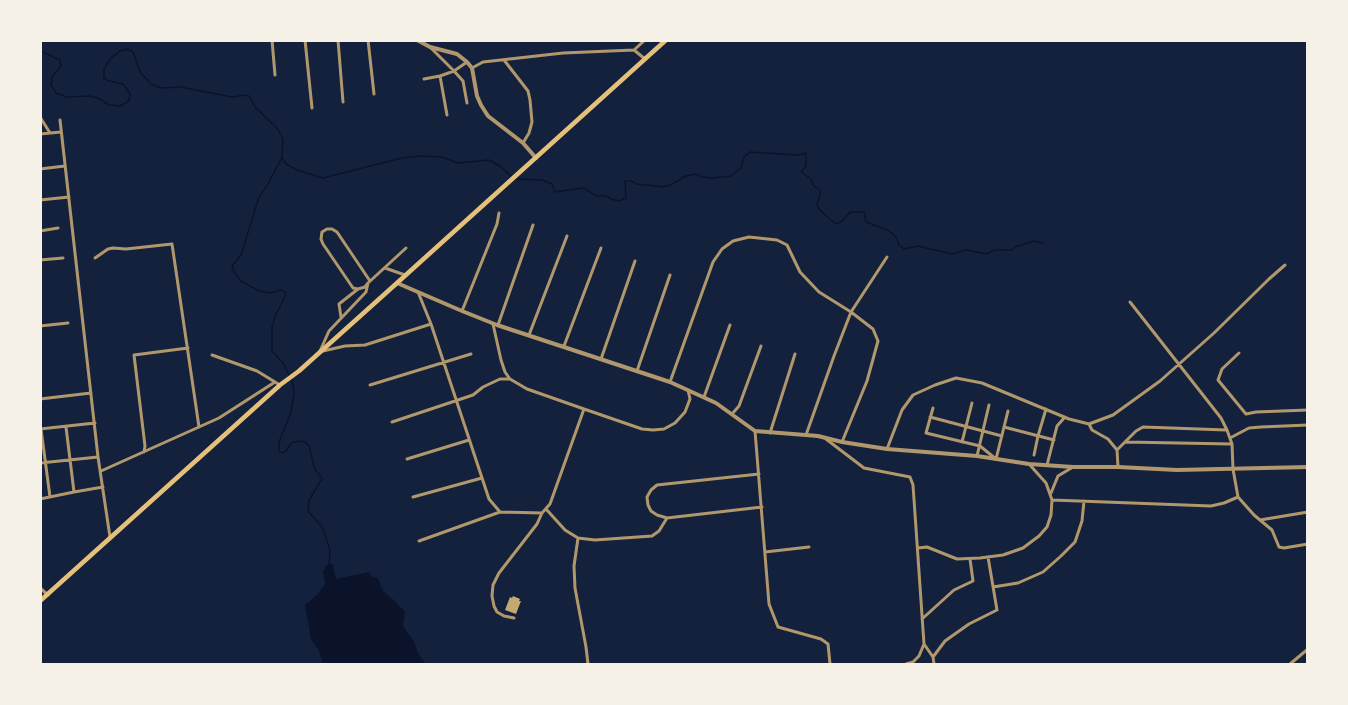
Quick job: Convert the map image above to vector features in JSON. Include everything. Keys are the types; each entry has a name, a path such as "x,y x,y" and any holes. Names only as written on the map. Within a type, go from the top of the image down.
{"main road":[{"path":"40,601 279,384 299,371 666,40"}],"street":[{"path":"272,40 275,75"},
{"path":"305,40 312,108"},
{"path":"338,40 343,102"},
{"path":"368,40 374,94"},
{"path":"417,40 430,47 457,54 467,62 472,68 477,96 488,116 523,143 536,158"},
{"path":"472,68 483,62 562,53 634,50 645,40"},
{"path":"430,47 463,81 467,102"},
{"path":"634,50 645,59"},
{"path":"504,60 528,92 530,100 532,122 523,143"},
{"path":"424,79 454,71 467,62"},
{"path":"440,76 447,115"},
{"path":"40,117 50,133"},
{"path":"60,120 98,457 110,539"},
{"path":"40,134 61,132"},
{"path":"40,169 65,166"},
{"path":"40,200 69,197"},
{"path":"462,311 497,224 499,213"},
{"path":"533,225 495,324 501,360 510,379 527,389 642,429 653,430 664,429 675,423 685,412 690,399 688,390"},
{"path":"40,231 58,228"},
{"path":"319,352 329,331 366,292 369,282 337,232 327,229 322,232 321,240 353,288 358,289"},
{"path":"529,336 567,236"},
{"path":"670,382 713,262 722,249 733,241 749,237 777,240 787,245 800,272 819,292 873,328 878,341 867,381 842,442"},
{"path":"95,258 113,248 126,249 172,244 199,427"},
{"path":"564,346 601,248"},
{"path":"341,318 339,304 358,289 365,287 406,249"},
{"path":"806,435 851,312 886,257"},
{"path":"40,260 63,258"},
{"path":"601,359 635,261"},
{"path":"887,448 902,410 913,395 956,378 982,382 1065,417 1089,424 1113,415 1160,381 1285,265"},
{"path":"385,268 405,275"},
{"path":"638,370 670,275"},
{"path":"397,283 495,324 670,382 716,403 755,431 806,435 887,448 1073,467 1177,470 1308,467"},
{"path":"418,292 431,324 489,499 500,512"},
{"path":"1130,302 1221,418 1232,444 1233,469 1238,497 1272,530 1279,547 1308,544"},
{"path":"40,326 68,323"},
{"path":"319,352 345,346 364,345 431,324"},
{"path":"704,397 730,325"},
{"path":"732,414 739,406 761,346"},
{"path":"144,453 134,355 188,348"},
{"path":"1239,353 1222,369 1218,380 1246,414 1308,410"},
{"path":"370,385 471,354"},
{"path":"770,433 795,354"},
{"path":"101,471 219,418 279,384 257,371 212,355"},
{"path":"393,422 472,395 500,379 510,379"},
{"path":"40,399 91,393"},
{"path":"962,441 972,403"},
{"path":"977,456 989,405"},
{"path":"933,408 926,433 980,446 996,459"},
{"path":"514,618 497,612 492,596 493,585 499,573 550,504 584,409"},
{"path":"1034,455 1047,409"},
{"path":"996,459 1008,411"},
{"path":"930,417 1002,436"},
{"path":"1047,465 1058,426 1065,417"},
{"path":"50,496 41,429 95,423"},
{"path":"1089,424 1092,430 1108,438 1117,450 1118,467"},
{"path":"1230,438 1249,428 1308,425"},
{"path":"66,427 74,492"},
{"path":"1117,450 1143,427 1227,430"},
{"path":"1004,428 1054,440"},
{"path":"755,431 769,604 778,627 821,639 828,644 830,664"},
{"path":"826,439 864,468 910,477 913,485 924,644 913,663 906,664"},
{"path":"407,459 470,440"},
{"path":"1125,442 1232,444"},
{"path":"40,464 98,457"},
{"path":"918,548 927,547 957,559 970,559 1003,555 1023,548 1039,536 1047,527 1052,500 1046,483 1029,464"},
{"path":"1050,494 1058,476 1073,467"},
{"path":"759,474 657,485 647,497 651,511 667,518 762,507"},
{"path":"413,497 482,477"},
{"path":"40,499 103,487"},
{"path":"1052,500 1211,506 1238,497"},
{"path":"993,587 1018,583 1043,572 1061,556 1075,542 1082,521 1084,501"},
{"path":"546,509 565,530 578,538 595,540 652,536 667,518"},
{"path":"419,540 500,512 542,513"},
{"path":"1260,520 1308,512"},
{"path":"578,538 574,566 588,664"},
{"path":"765,552 809,547"},
{"path":"933,657 945,641 969,624 996,610 988,557"},
{"path":"922,619 954,590 973,581 970,559"},
{"path":"40,588 48,595"},
{"path":"924,644 933,657 934,664"},
{"path":"1290,664 1308,648"}],"water":[{"path":"326,565 333,565 336,579 369,572 372,577 378,578 383,591 405,612 403,626 426,664 323,664 319,651 311,639 305,605 325,584 323,572"}],"building":[{"path":"513,596 521,601 516,614 505,610 510,597"}],"waterway":[{"path":"40,51 60,60 61,66 52,77 51,85 56,93 67,97 89,96 98,98 109,105 120,106 129,101 130,94 123,84 104,78 104,69 110,59 120,51 128,49 133,52 140,72 151,84 161,88 180,87 232,97 249,96 255,107 277,128 283,139 282,157 259,197 241,255 232,266 241,281 259,291 270,293 281,290 286,292 272,327 272,351 284,364 293,384 294,393 291,412 279,442 279,451 282,453 291,443 299,441 309,446 315,470 322,479 309,500 308,511 322,527 330,550 329,564"},
{"path":"515,179 542,180 552,184 555,192 583,188 597,196 606,196 619,201 626,198 625,181 664,187 686,176 696,174 712,178 731,176 741,168 744,157 750,152 799,155 806,153 806,166 801,172 820,190 817,204 819,209 837,224 850,212 864,212 866,222 888,230 904,249 918,246 952,254 966,250 987,254 994,250 1012,250 1034,241 1043,243"},
{"path":"282,158 286,164 297,170 323,178 402,158 421,156 442,157 458,163 489,160 511,176"}]}
